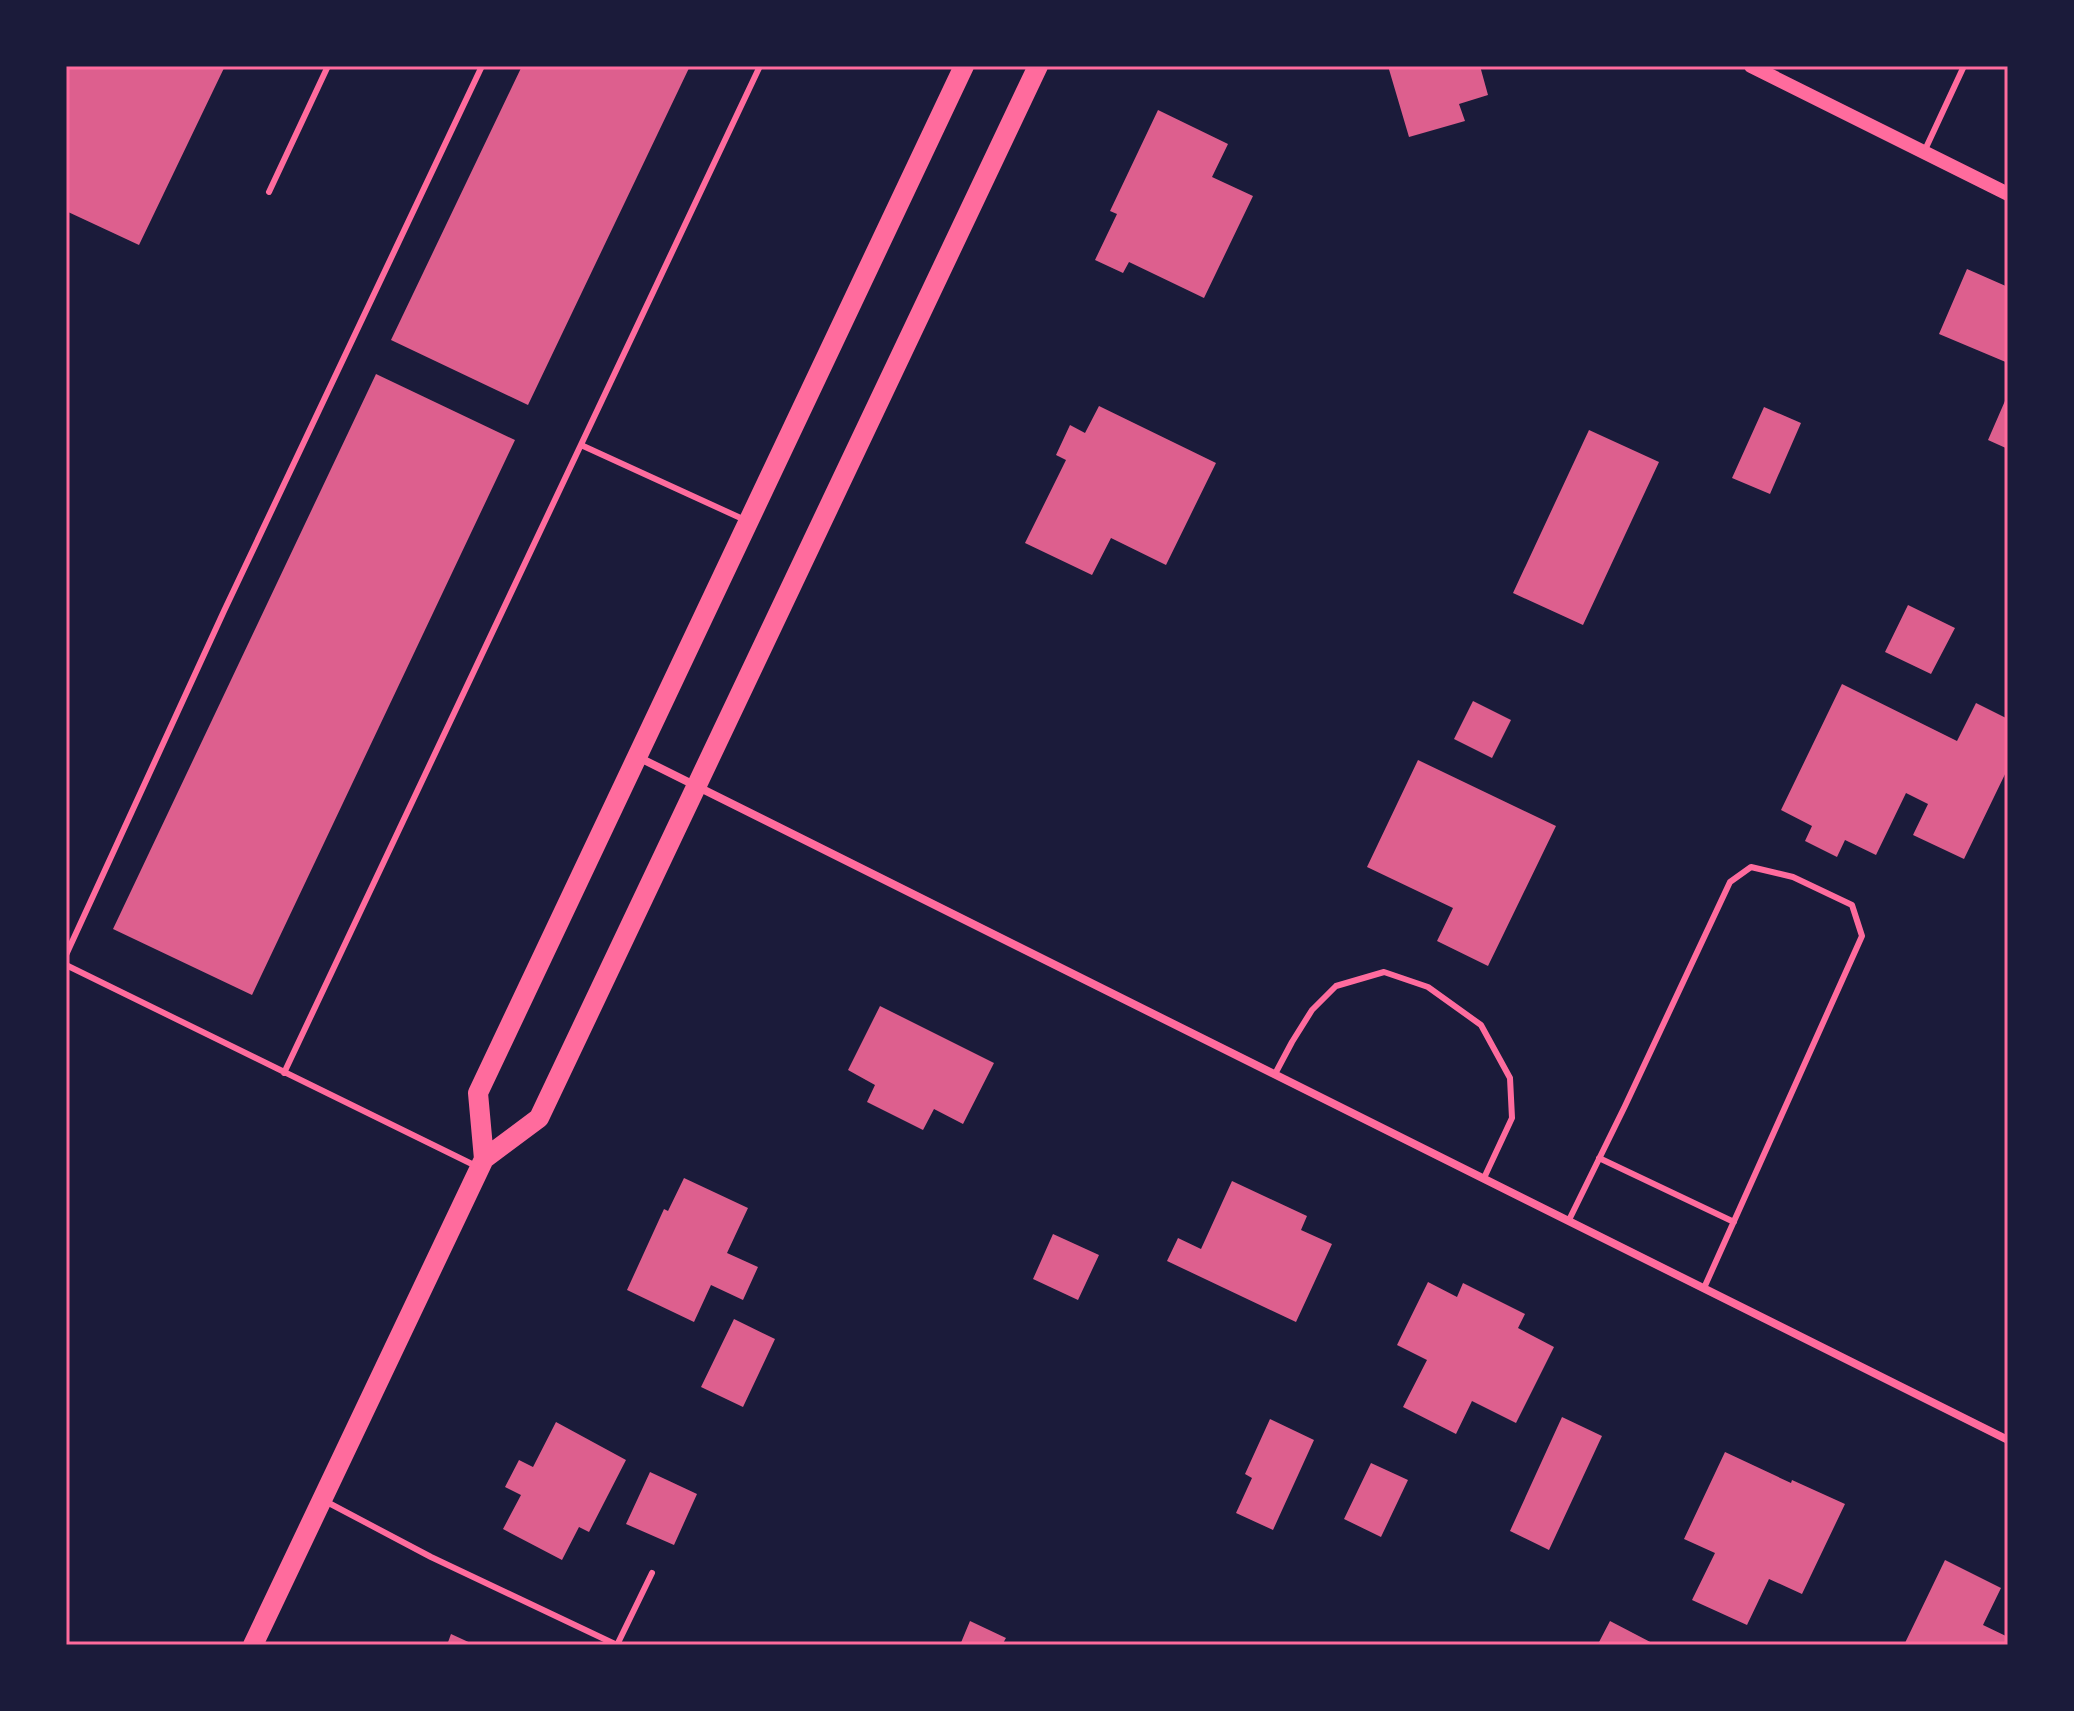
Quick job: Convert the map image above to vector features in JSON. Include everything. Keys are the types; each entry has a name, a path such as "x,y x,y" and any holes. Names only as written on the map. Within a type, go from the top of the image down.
{"main road":[{"path":"482,1164 478,1093 964,66"},
{"path":"253,1645 482,1164 539,1118 1038,66"}],"street":[{"path":"1751,66 2008,194"},
{"path":"638,757 2008,1440"}],"lane":[{"path":"269,192 328,66"},
{"path":"66,955 224,611 482,66"},
{"path":"284,1073 760,66"},
{"path":"1924,152 1964,66"},
{"path":"581,445 749,522"},
{"path":"1569,1220 1730,882 1751,867 1793,877 1852,905 1862,936 1704,1288"},
{"path":"66,965 284,1073 482,1164"},
{"path":"1275,1074 1312,1010 1336,986 1384,972 1428,987 1481,1025 1510,1078 1512,1118 1484,1178"},
{"path":"1599,1158 1734,1222"},
{"path":"322,1499 431,1557 617,1645 652,1573"}],"building":[{"path":"66,66 225,66 139,245 66,211"},
{"path":"522,66 690,66 528,405 391,340"},
{"path":"1388,66 1480,66 1488,95 1459,104 1465,121 1409,137"},
{"path":"1158,110 1228,144 1212,177 1253,196 1204,298 1129,262 1123,273 1095,260 1117,214 1110,211"},
{"path":"1967,269 2008,287 2008,363 1939,334"},
{"path":"376,374 515,440 252,995 113,929"},
{"path":"2008,394 2008,449 1988,440"},
{"path":"1099,406 1216,463 1166,565 1111,538 1092,575 1025,543 1066,460 1056,455 1070,425 1085,433"},
{"path":"1764,407 1801,423 1770,494 1732,478"},
{"path":"1589,430 1659,462 1583,625 1513,593"},
{"path":"1908,605 1955,628 1931,674 1885,652"},
{"path":"1842,684 1957,741 1976,703 2008,719 2008,768 1964,859 1913,835 1928,804 1906,793 1876,855 1845,840 1837,857 1805,841 1812,826 1781,810"},
{"path":"1473,701 1511,720 1492,758 1454,739"},
{"path":"1418,760 1556,826 1488,966 1437,941 1453,908 1367,867"},
{"path":"880,1006 994,1063 963,1124 934,1109 923,1130 867,1102 875,1085 848,1070"},
{"path":"684,1178 748,1208 727,1253 758,1267 743,1300 711,1285 694,1322 627,1290 664,1209 668,1211"},
{"path":"1232,1181 1307,1216 1301,1230 1332,1244 1296,1322 1167,1261 1178,1238 1201,1249"},
{"path":"1053,1234 1099,1255 1078,1300 1033,1279"},
{"path":"1428,1282 1457,1297 1463,1283 1525,1314 1518,1328 1554,1347 1516,1423 1472,1401 1456,1434 1403,1407 1427,1360 1397,1345"},
{"path":"734,1319 775,1339 743,1407 701,1387"},
{"path":"1562,1417 1602,1436 1549,1550 1510,1531"},
{"path":"1270,1419 1314,1440 1273,1530 1236,1513 1252,1478 1245,1474"},
{"path":"556,1422 626,1460 589,1532 579,1527 562,1560 503,1529 521,1495 505,1487 519,1460 533,1467"},
{"path":"1725,1452 1845,1504 1802,1594 1769,1579 1747,1625 1692,1600 1715,1553 1684,1539"},
{"path":"1371,1463 1408,1480 1381,1537 1344,1519"},
{"path":"650,1472 697,1494 674,1545 626,1524"},
{"path":"1945,1560 2001,1588 1983,1625 2008,1637 2008,1645 1904,1645"},
{"path":"970,1621 1006,1638 1002,1645 960,1645"},
{"path":"1610,1621 1656,1645 1599,1645"},
{"path":"451,1634 475,1645 447,1645"}]}
